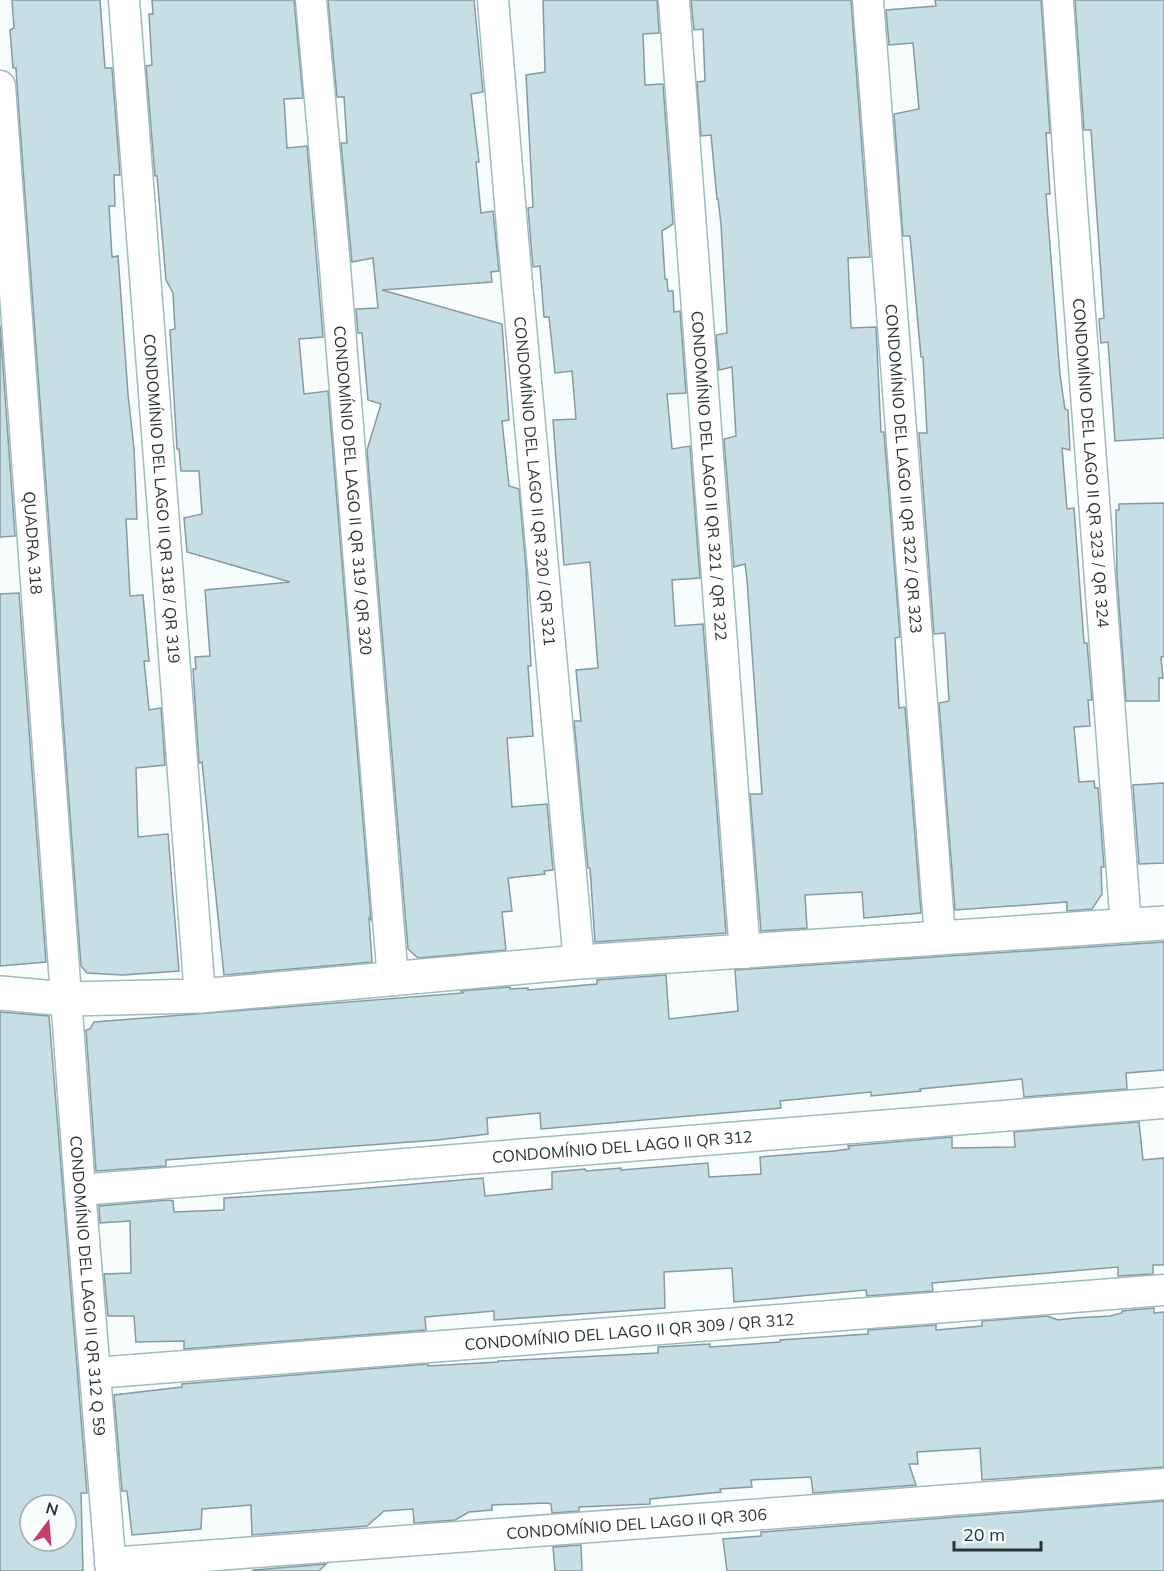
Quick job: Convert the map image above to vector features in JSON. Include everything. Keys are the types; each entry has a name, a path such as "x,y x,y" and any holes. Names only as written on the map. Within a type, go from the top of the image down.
{"street":[{"name":"CONDOMÍNIO DEL LAGO II QR 318 / QR 319","path":"124,0 200,996"},
{"name":"CONDOMÍNIO DEL LAGO II QR 319 / QR 320","path":"311,0 393,980"},
{"name":"CONDOMÍNIO DEL LAGO II QR 320 / QR 321","path":"493,0 579,963"},
{"name":"CONDOMÍNIO DEL LAGO II QR 321 / QR 322","path":"674,0 745,953"},
{"name":"CONDOMÍNIO DEL LAGO II QR 322 / QR 323","path":"868,0 940,937"},
{"name":"CONDOMÍNIO DEL LAGO II QR 323 / QR 324","path":"1058,0 1126,926"},
{"name":"QUADRA 318","path":"0,86 67,999"},
{"path":"0,993 67,999 200,996 579,963 1164,923"},
{"name":"CONDOMÍNIO DEL LAGO II QR 312 Q 59","path":"67,999 110,1567"},
{"name":"CONDOMÍNIO DEL LAGO II QR 312","path":"80,1190 1164,1102"},
{"name":"CONDOMÍNIO DEL LAGO II QR 309 / QR 312","path":"95,1373 1164,1290"},
{"name":"CONDOMÍNIO DEL LAGO II QR 306","path":"110,1567 1164,1484"}],"building":[{"path":"12,0 100,0 105,68 112,68 120,175 114,175 115,206 109,206 112,257 118,256 134,449 137,519 126,519 130,596 143,595 149,661 144,661 149,710 161,708 165,765 136,768 138,837 168,834 179,971 123,975 87,973 81,966 16,68 13,68 10,30 14,28"},
{"path":"152,0 294,0 303,98 284,99 287,148 307,146 323,337 299,339 304,394 328,391 371,920 369,918 372,962 224,975 202,762 199,763 193,669 196,669 195,657 210,656 205,590 290,582 187,552 184,518 202,514 199,471 181,471 179,449 177,449 170,330 175,329 173,293 166,280 146,66 152,65 149,14 153,14"},
{"path":"328,0 474,0 483,92 471,94 479,162 476,162 481,213 493,211 499,271 491,272 492,282 382,290 502,324 509,420 502,421 509,486 519,489 526,568 531,666 528,666 533,736 507,738 512,807 547,804 553,870 544,871 545,874 508,878 512,911 502,912 506,950 418,958 408,949 367,450 381,404 368,400 362,333 358,333 356,309 378,308 373,258 352,262 341,143 347,143 344,97 337,97"},
{"path":"543,0 657,0 659,33 643,34 645,85 663,84 673,224 662,231 665,279 667,279 668,291 673,291 674,312 680,311 686,393 667,394 672,449 690,446 700,578 672,580 675,626 703,624 726,933 595,942 590,868 588,868 574,721 581,721 576,670 598,668 590,562 564,565 553,420 576,419 572,371 555,373 549,317 544,317 540,266 533,267 528,208 533,207 526,75 545,72"},
{"path":"691,0 851,0 870,257 848,258 851,328 876,327 881,432 884,432 900,637 895,638 899,708 905,707 921,913 864,918 862,892 805,895 807,928 761,931 750,794 762,794 747,580 745,564 734,567 724,439 736,436 732,367 719,370 716,335 727,333 721,224 711,135 701,136 697,82 705,81 703,29 694,30"},
{"path":"935,0 1041,0 1050,133 1046,133 1050,194 1046,194 1060,375 1065,409 1068,410 1070,450 1062,448 1067,509 1074,508 1084,643 1087,643 1092,700 1088,700 1090,726 1074,727 1079,782 1094,781 1095,788 1098,788 1104,867 1101,867 1102,894 1092,909 1067,911 1067,902 955,910 939,703 949,701 945,633 934,634 919,433 927,433 923,357 921,357 910,236 903,236 894,114 919,109 913,43 889,45 886,10 936,6"},
{"path":"1075,0 1164,0 1164,438 1115,441 1108,342 1101,343 1099,319 1104,318 1091,130 1084,130"},
{"path":"0,325 15,536 0,537"},
{"path":"1164,503 1164,657 1161,657 1163,678 1159,678 1159,701 1126,701 1117,577 1116,510 1119,510 1119,504"},
{"path":"19,593 46,962 0,966 0,594"},
{"path":"1164,783 1164,863 1139,864 1133,785"},
{"path":"1164,942 1164,1070 1126,1073 1127,1089 1024,1097 1022,1079 871,1096 871,1092 780,1101 781,1108 541,1129 540,1113 487,1118 488,1134 437,1140 166,1160 166,1166 96,1171 86,1030 90,1029 94,1022 463,993 461,991 510,987 510,989 528,988 528,990 597,984 597,980 666,975 669,1019 738,1011 735,970"},
{"path":"0,1012 49,1016 87,1493 81,1493 83,1571 0,1571"},
{"path":"1139,1122 1143,1160 1164,1158 1164,1265 1153,1265 1153,1274 1118,1276 1118,1267 932,1283 933,1291 867,1296 866,1290 734,1302 732,1268 664,1272 665,1308 494,1320 494,1311 425,1317 426,1330 184,1349 184,1341 136,1342 134,1316 108,1316 104,1274 131,1273 130,1221 100,1223 99,1206 168,1200 173,1201 174,1212 224,1210 224,1198 483,1178 485,1196 552,1189 552,1172 585,1169 586,1171 621,1168 621,1170 708,1163 709,1177 761,1174 760,1157 834,1151 849,1149 848,1146 952,1137 952,1148 1015,1147 1014,1132"},
{"path":"1154,1308 1154,1313 1164,1312 1164,1467 982,1480 980,1448 917,1452 918,1464 909,1464 916,1485 813,1493 811,1477 751,1480 752,1487 650,1499 650,1504 579,1507 579,1511 552,1513 551,1504 547,1503 492,1505 492,1510 469,1512 455,1520 414,1523 413,1509 384,1511 367,1526 252,1535 251,1505 202,1509 201,1529 132,1535 127,1491 122,1491 114,1395 182,1387 182,1384 428,1364 428,1366 658,1353 658,1347 710,1344 710,1347 780,1342 780,1340 868,1334 868,1330 936,1325 936,1330 982,1326 982,1321 1047,1316 1058,1320 1110,1316 1122,1313 1122,1311"},
{"path":"1164,1501 1164,1571 727,1571 723,1539 761,1536 761,1532"},
{"path":"581,1545 582,1571 555,1571 553,1547"},
{"path":"326,1564 319,1571 253,1570"}]}
